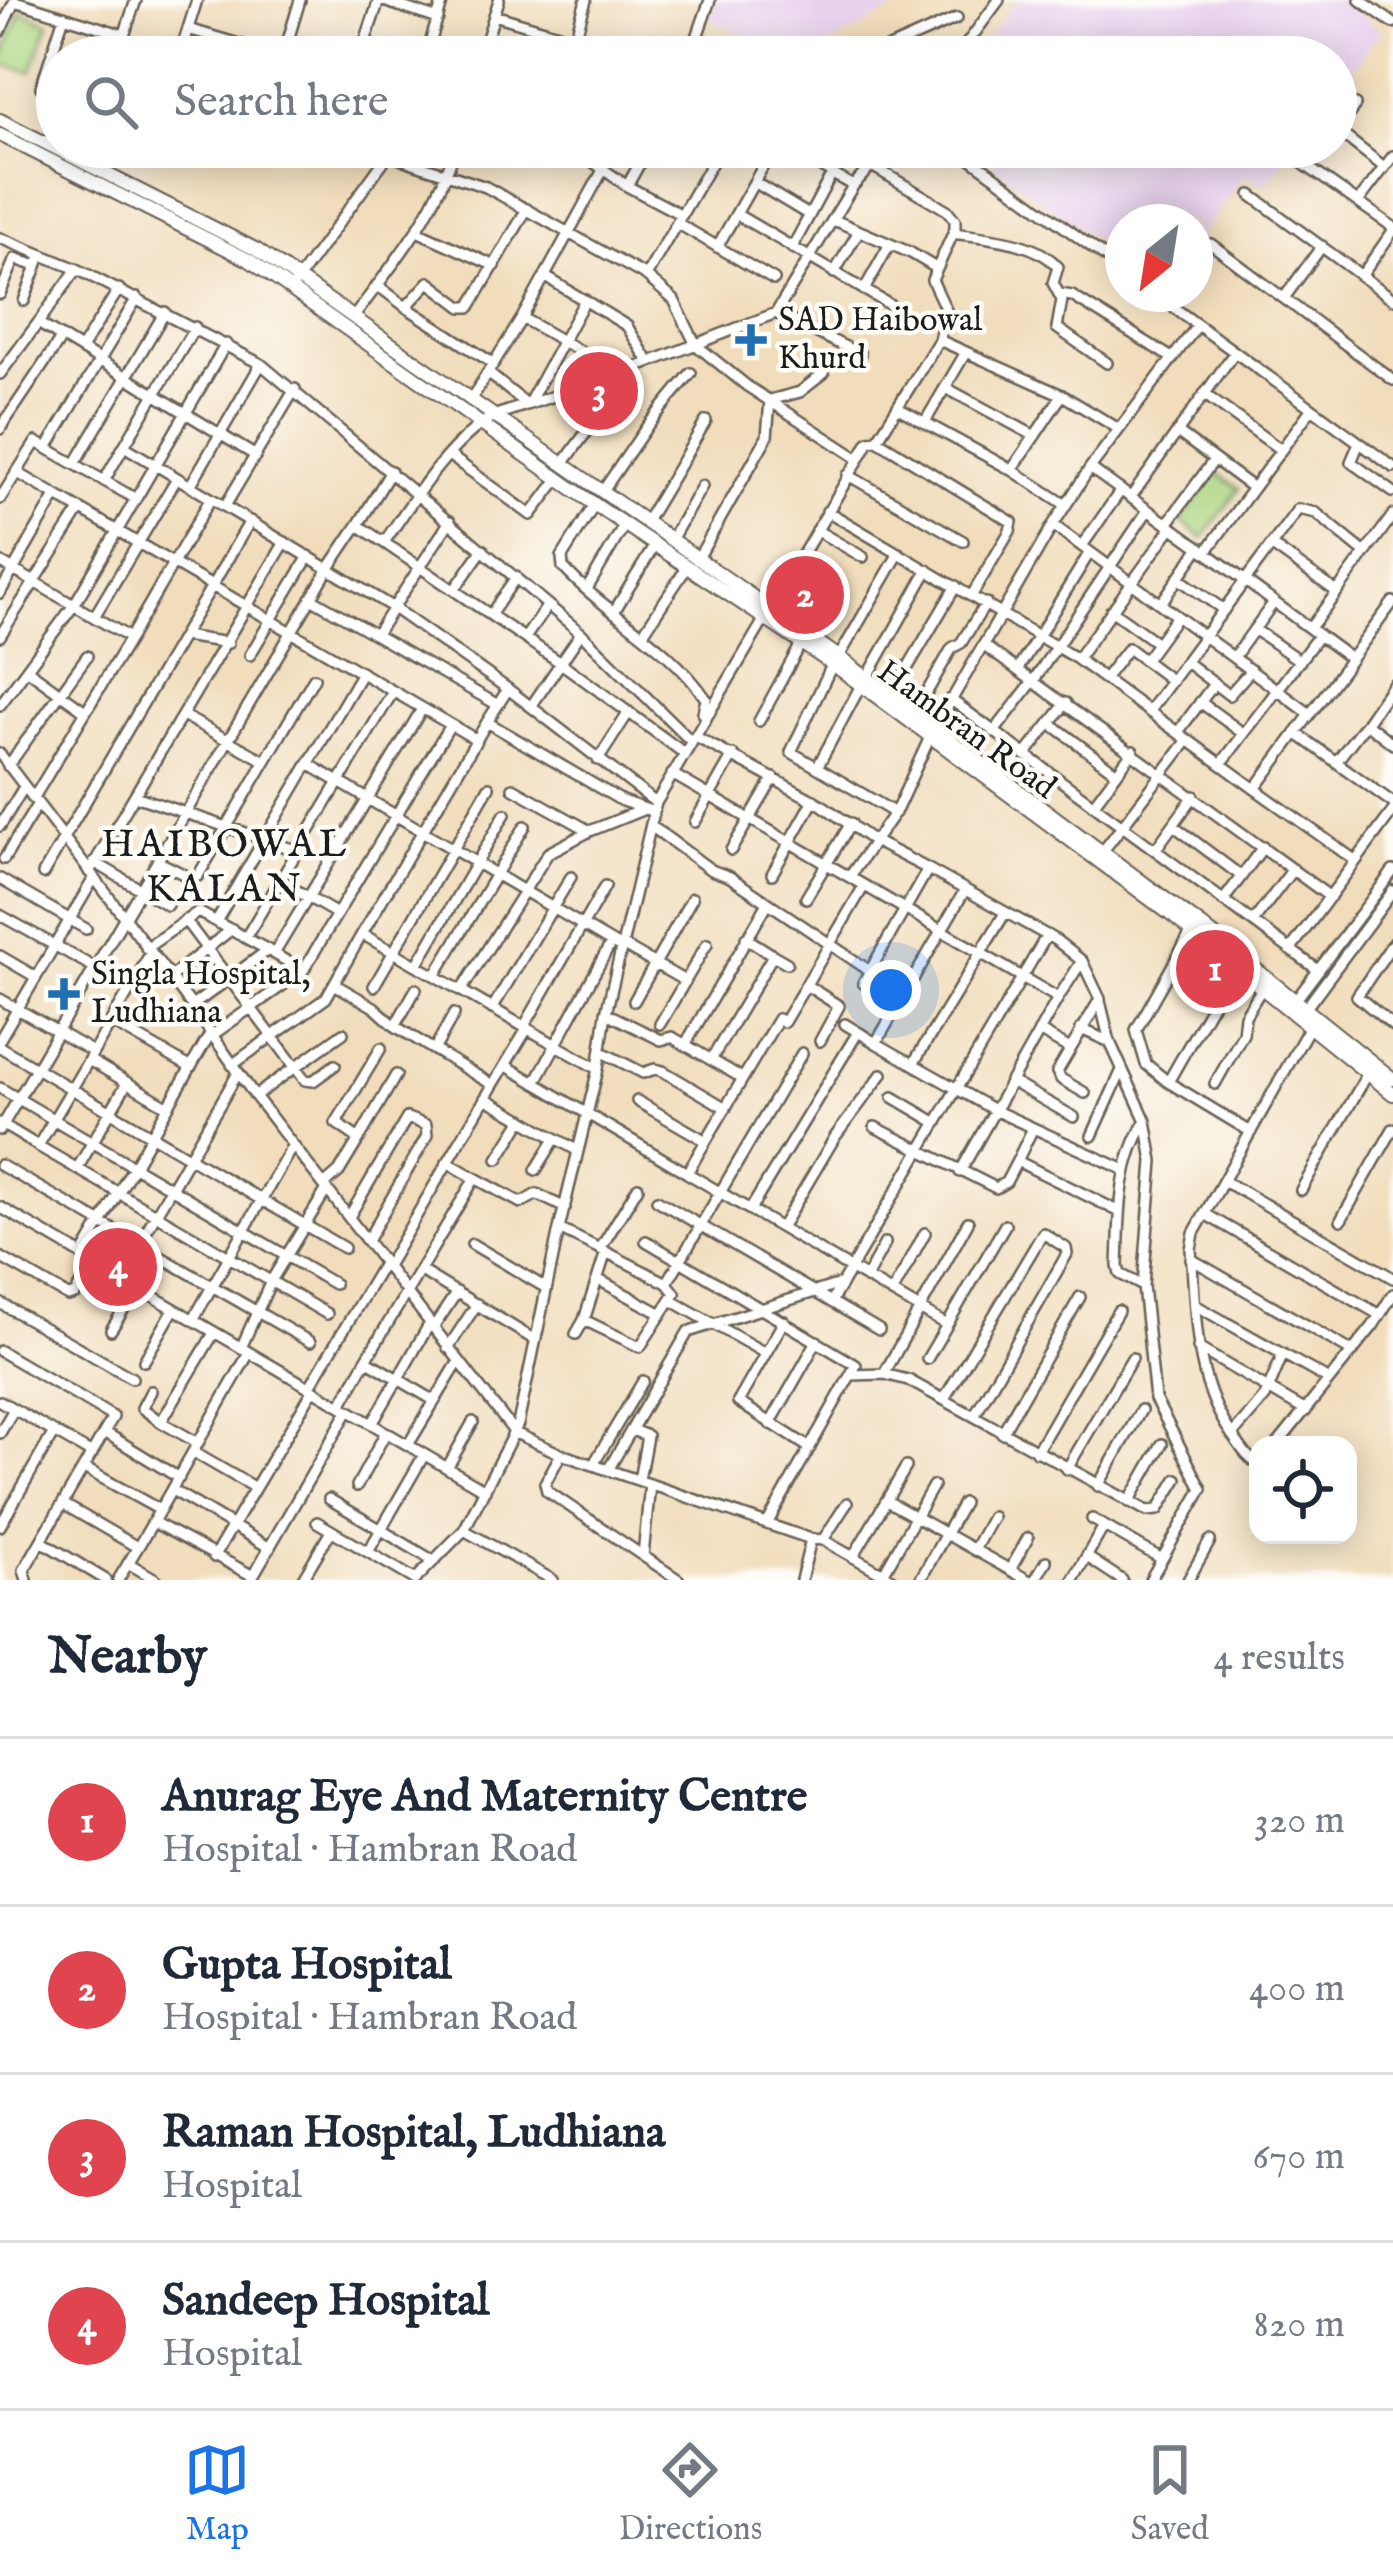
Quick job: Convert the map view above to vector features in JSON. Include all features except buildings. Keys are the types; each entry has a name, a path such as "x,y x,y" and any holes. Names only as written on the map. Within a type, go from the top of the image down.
{"main road":[{"name":"Hambran Road","path":"0,120 36,138"},
{"name":"Hambran Road","path":"0,135 36,153"},
{"name":"Hambran Road","path":"66,168 250,260 353,318 470,401 487,420"},
{"name":"Hambran Road","path":"95,168 256,250 294,284 487,420 599,498 670,540 692,563"},
{"name":"Hambran Road","path":"599,498 655,545 692,563 836,661 1262,988 1393,1079"},
{"name":"Hambran Road","path":"768,616 801,644 836,661"},
{"name":"Hambran Road","path":"864,682 891,696 932,732 1103,851 1393,1094"}],"street":[{"path":"0,32 15,0 124,35 136,0"},
{"path":"184,0 196,2 186,36"},
{"path":"286,0 299,2 289,36"},
{"path":"367,36 380,0 438,19"},
{"path":"433,36 443,0"},
{"path":"488,36 499,0"},
{"path":"576,36 586,0"},
{"path":"697,36 710,0"},
{"path":"972,36 999,0"},
{"path":"1360,0 1375,4 1393,23"},
{"path":"494,15 564,36"},
{"path":"58,36 64,16"},
{"path":"916,36 957,18"},
{"path":"188,29 212,36"},
{"path":"545,36 546,31"},
{"path":"1357,145 1384,166"},
{"path":"1358,202 1393,156"},
{"path":"294,284 379,168"},
{"path":"437,168 486,187 646,276 674,300 696,345 859,459"},
{"path":"353,318 419,232 449,168"},
{"path":"627,186 638,168"},
{"path":"646,276 709,168"},
{"path":"717,247 762,168"},
{"path":"823,168 853,186"},
{"path":"792,248 834,168"},
{"path":"385,542 420,491 487,420 776,313 853,186 870,168"},
{"path":"317,1522 416,1580 464,1531 515,1433 602,1052 618,945 651,826 651,808 848,475 869,442 877,440 939,340 946,310 932,284 956,220 875,168"},
{"path":"984,168 1105,257"},
{"path":"1309,168 1393,229 1361,275"},
{"path":"470,401 522,318 603,170 774,280"},
{"path":"754,182 809,214"},
{"path":"1251,195 1393,299"},
{"path":"406,308 427,282 462,307 470,307 527,209"},
{"path":"736,214 890,305"},
{"path":"834,220 936,268"},
{"path":"834,273 859,231"},
{"path":"419,232 495,266"},
{"path":"953,233 994,239 1044,255 1058,266 1052,281 1060,294 1057,328 1107,363"},
{"path":"0,238 77,268 261,364 420,491 694,734 1047,935 1082,961 1100,998 1121,1072 1146,1121 1153,1161 1143,1286 1154,1399 1202,1489 1150,1580"},
{"path":"864,290 890,244"},
{"path":"1213,245 1393,380"},
{"path":"1285,298 1322,246"},
{"path":"24,301 42,253"},
{"path":"1,287 16,259 37,266"},
{"path":"0,374 77,268"},
{"path":"545,277 628,326 649,362"},
{"path":"377,285 491,368 528,402"},
{"path":"81,349 118,289"},
{"path":"1060,294 1072,296 1172,358"},
{"path":"47,448 137,298"},
{"path":"528,402 585,300"},
{"path":"75,464 165,312"},
{"path":"1179,312 1392,464"},
{"path":"776,313 860,354"},
{"path":"522,318 598,362 612,376"},
{"path":"38,323 256,456"},
{"path":"850,876 892,817 932,732 1066,505 1197,326"},
{"path":"104,481 195,328"},
{"path":"0,429 62,337"},
{"path":"939,340 1062,395 1119,429"},
{"path":"0,705 74,605 226,344"},
{"path":"925,422 966,352"},
{"path":"1018,669 1086,549 1234,352"},
{"path":"190,486 261,364"},
{"path":"450,457 531,515 633,368"},
{"path":"691,373 649,424 561,562 587,589 644,632 710,706"},
{"path":"770,400 805,390 824,373"},
{"path":"946,388 1034,436"},
{"path":"225,506 295,389"},
{"path":"1204,394 1281,450"},
{"path":"1012,470 1062,395"},
{"path":"644,632 692,563 766,437 770,400"},
{"path":"898,408 1066,505"},
{"path":"1160,604 1312,408"},
{"path":"645,523 706,421"},
{"path":"1177,432 1253,488"},
{"path":"877,440 1012,521 972,595"},
{"path":"0,499 34,442 136,499"},
{"path":"1359,443 1351,462 1393,492"},
{"path":"124,446 392,607 532,705 651,808"},
{"path":"1077,659 1214,460"},
{"path":"1090,468 1351,659"},
{"path":"327,1314 1,1126 328,568 391,471"},
{"path":"16,472 476,740"},
{"path":"848,475 963,541"},
{"path":"94,617 177,478"},
{"path":"670,540 701,486"},
{"path":"0,593 56,496"},
{"path":"4,859 211,498"},
{"path":"1149,711 1294,513 1304,507 1365,553"},
{"path":"994,732 1148,509"},
{"path":"0,636 80,510"},
{"path":"826,511 1058,645 1356,861"},
{"path":"1221,764 1300,661 1337,592 1393,515"},
{"path":"44,874 250,521"},
{"path":"376,634 450,521"},
{"path":"587,589 625,524"},
{"path":"358,525 562,663 684,754"},
{"path":"1054,525 1310,714"},
{"path":"816,530 863,557"},
{"path":"286,542 92,871 0,1043 35,1069 344,1247"},
{"path":"615,610 655,545"},
{"path":"1271,545 1337,592"},
{"path":"454,589 483,549"},
{"path":"892,817 791,752 898,553"},
{"path":"250,655 309,556"},
{"path":"0,562 130,638"},
{"path":"820,762 928,570"},
{"path":"491,614 516,577"},
{"path":"1178,578 1224,610"},
{"path":"891,696 956,586"},
{"path":"311,598 498,705"},
{"path":"1234,658 1274,602"},
{"path":"1255,789 1393,602"},
{"path":"914,713 986,603"},
{"path":"525,638 548,605"},
{"path":"1111,610 1157,643"},
{"path":"1144,660 1177,616"},
{"path":"1254,628 1300,661"},
{"path":"1104,679 1140,630"},
{"path":"532,705 581,633"},
{"path":"183,636 228,643"},
{"path":"759,721 801,644"},
{"path":"983,645 1330,896"},
{"path":"1128,648 1172,681"},
{"path":"87,656 61,694 3,760 92,871 255,1096 515,1433 561,1454 811,1540 823,1540 894,1580"},
{"path":"1186,662 1233,694 1252,670"},
{"path":"595,687 612,663"},
{"path":"28,670 85,711"},
{"path":"217,920 361,674"},
{"path":"157,860 196,878 314,678"},
{"path":"1103,851 1162,773 1214,684"},
{"path":"1336,762 1393,684"},
{"path":"119,1278 235,1069 326,998 508,689"},
{"path":"247,938 393,692"},
{"path":"950,700 1318,970"},
{"path":"1200,702 1244,734"},
{"path":"1025,755 1066,703"},
{"path":"192,1006 271,952 310,898 422,709"},
{"path":"598,760 629,712"},
{"path":"184,716 265,761"},
{"path":"487,722 622,801 651,808"},
{"path":"1050,722 1117,773"},
{"path":"1366,723 1391,738"},
{"path":"82,1256 211,1035 303,971 450,725"},
{"path":"1290,950 1393,807 1296,733"},
{"path":"1093,805 1133,752"},
{"path":"695,822 733,755"},
{"path":"310,765 582,926 685,981"},
{"path":"672,774 1058,998"},
{"path":"731,850 773,778"},
{"path":"0,826 24,787"},
{"path":"374,986 489,787"},
{"path":"513,788 590,831"},
{"path":"135,796 298,851"},
{"path":"1155,850 1194,796"},
{"path":"772,874 814,800"},
{"path":"461,991 548,853 651,808"},
{"path":"417,965 506,814"},
{"path":"806,898 851,823"},
{"path":"1173,825 1241,876"},
{"path":"435,976 525,826"},
{"path":"651,826 707,868 728,876 870,971"},
{"path":"1223,901 1263,847"},
{"path":"898,1006 864,986 928,869"},
{"path":"1252,922 1293,869"},
{"path":"92,871 167,905"},
{"path":"1300,1012 1390,887 1393,871"},
{"path":"493,1009 571,877"},
{"path":"0,879 86,928"},
{"path":"280,881 337,914"},
{"path":"214,1557 505,1065 605,886"},
{"path":"687,1173 778,1019 784,1022 865,886"},
{"path":"1249,1459 1222,1421 1205,1380 1191,1258 1195,1233 1251,1132 1318,970 1390,887"},
{"path":"876,1042 964,890"},
{"path":"634,1001 692,898"},
{"path":"685,1045 768,903"},
{"path":"38,1145 148,951 184,920 198,911 303,971"},
{"path":"914,1064 1005,913"},
{"path":"0,915 131,988"},
{"path":"184,920 310,1082 335,1065"},
{"path":"169,978 232,929"},
{"path":"1192,931 1136,1030 1146,1064 1251,1132"},
{"path":"362,934 598,1069"},
{"path":"831,1302 1047,935"},
{"path":"746,938 787,963"},
{"path":"1393,943 1357,997 1393,1026"},
{"path":"660,1024 706,944"},
{"path":"535,1083 618,945"},
{"path":"711,1060 773,955"},
{"path":"0,956 36,977"},
{"path":"960,1172 1082,961"},
{"path":"1380,961 1393,970"},
{"path":"1168,1082 1234,966"},
{"path":"334,984 493,1085"},
{"path":"806,985 839,1006 820,1041"},
{"path":"1215,1084 1262,988"},
{"path":"395,1026 416,989"},
{"path":"1085,1093 1058,1076 1100,998"},
{"path":"0,999 167,1106"},
{"path":"606,1013 661,1040 669,1036 742,1078"},
{"path":"434,1050 454,1014"},
{"path":"111,1022 190,1067"},
{"path":"845,1024 994,1110 1125,1170"},
{"path":"1081,1030 1110,1042"},
{"path":"1039,1031 1070,1048"},
{"path":"751,1210 858,1032"},
{"path":"255,1096 344,1033"},
{"path":"359,1139 336,1123 380,1048"},
{"path":"602,1052 644,1073 658,1069 726,1108"},
{"path":"668,1283 802,1053"},
{"path":"505,1065 947,1325"},
{"path":"1091,1136 1121,1072"},
{"path":"1301,1190 1368,1073"},
{"path":"781,1228 835,1137 882,1074"},
{"path":"118,1580 196,1448 245,1351 271,1281 396,1076"},
{"path":"1010,1081 1074,1117"},
{"path":"77,1169 127,1082"},
{"path":"0,1088 334,1284"},
{"path":"893,1097 937,1123"},
{"path":"485,1098 578,1151"},
{"path":"637,1101 706,1141"},
{"path":"349,1217 407,1118 426,1125 427,1136 368,1241"},
{"path":"498,1159 523,1119"},
{"path":"1143,1286 1118,1270 1125,1170 1130,1148 1146,1121"},
{"path":"875,1126 999,1188 1034,1128"},
{"path":"1341,1220 1393,1129"},
{"path":"536,1170 554,1138"},
{"path":"193,1320 293,1145"},
{"path":"1017,1161 1120,1212"},
{"path":"447,1162 520,1203 537,1194 565,1208"},
{"path":"0,1165 310,1342"},
{"path":"153,1522 253,1576 345,1408 366,1360 475,1178"},
{"path":"1223,1181 1393,1279"},
{"path":"576,1334 599,1280 603,1250 638,1187"},
{"path":"657,1200 879,1330"},
{"path":"0,1207 485,1490"},
{"path":"1205,1214 1380,1315"},
{"path":"884,1374 968,1222"},
{"path":"927,1359 1005,1225"},
{"path":"559,1228 676,1291 640,1347 584,1320"},
{"path":"892,1293 926,1233"},
{"path":"944,1399 1043,1233 1066,1248 1067,1254 974,1416"},
{"path":"646,1241 856,1365 767,1524"},
{"path":"866,1278 885,1243"},
{"path":"472,1244 546,1288"},
{"path":"0,1257 68,1296 75,1294 94,1263"},
{"path":"1191,1258 1352,1352"},
{"path":"421,1270 536,1340"},
{"path":"599,1280 660,1313"},
{"path":"608,1470 688,1332 841,1284"},
{"path":"111,1330 137,1288"},
{"path":"372,1424 431,1326 458,1292"},
{"path":"1285,1436 1393,1294"},
{"path":"1002,1433 1080,1297"},
{"path":"671,1300 765,1353"},
{"path":"0,1303 132,1378"},
{"path":"448,1348 477,1304"},
{"path":"1195,1305 1329,1380"},
{"path":"144,1361 174,1310"},
{"path":"1036,1452 1118,1311"},
{"path":"784,1322 738,1402 810,1448"},
{"path":"161,1422 214,1333"},
{"path":"770,1424 818,1341"},
{"path":"1198,1348 1306,1411"},
{"path":"0,1351 109,1412 112,1420 23,1572 27,1580"},
{"path":"1232,1435 1270,1389 1283,1354"},
{"path":"1067,1469 1132,1358"},
{"path":"366,1360 435,1401"},
{"path":"408,1445 460,1361"},
{"path":"852,1376 884,1374 908,1380 1098,1486 1155,1512 1177,1479"},
{"path":"593,1465 643,1381"},
{"path":"151,1391 142,1408 255,1488"},
{"path":"0,1401 92,1454"},
{"path":"0,1433 14,1409"},
{"path":"1098,1486 1141,1410"},
{"path":"447,1468 473,1422"},
{"path":"632,1430 647,1436 643,1556"},
{"path":"0,1526 54,1432"},
{"path":"357,1486 386,1432"},
{"path":"106,1433 178,1478"},
{"path":"1129,1502 1162,1444"},
{"path":"561,1454 544,1484 547,1491 643,1556 661,1575 680,1580"},
{"path":"368,1552 424,1455"},
{"path":"853,1556 906,1467"},
{"path":"84,1468 160,1510"},
{"path":"883,1574 933,1486"},
{"path":"172,1490 270,1548"},
{"path":"329,1499 434,1561"},
{"path":"887,1501 1032,1580 1046,1562"},
{"path":"823,1540 847,1503"},
{"path":"920,1580 963,1503"},
{"path":"63,1504 137,1547"},
{"path":"974,1550 992,1517"},
{"path":"1092,1520 1162,1559"},
{"path":"1073,1580 1104,1526"},
{"path":"302,1580 332,1531"},
{"path":"464,1531 554,1580"},
{"path":"1010,1570 1028,1538"},
{"path":"801,1580 811,1540"},
{"path":"41,1541 85,1575 106,1580"},
{"path":"1188,1580 1210,1541"},
{"path":"1087,1557 1122,1580"},
{"path":"128,1563 157,1580"},
{"path":"226,1580 233,1568"}],"shaded area":[{"path":"715,0 912,0 845,36 749,36 708,18"},
{"path":"1017,0 1340,0 1381,30 1357,62 1357,36 989,36"},
{"path":"995,168 1278,168 1265,186 1244,175 1213,218 1213,204 1105,204 1105,246"}],"green space":[{"path":"21,11 49,23 44,36 36,36 31,72 0,64"},
{"path":"1217,473 1239,489 1203,538 1180,521"}],"place":[{"name":"SAD Haibowal Khurd","path":"751,340"},
{"name":"Raman Hospital, Ludhiana","path":"599,391"},
{"name":"Gupta Hospital","path":"805,595"},
{"name":"Anurag Eye And Maternity Centre","path":"1215,969"},
{"name":"Singla Hospital, Ludhiana","path":"64,994"},
{"name":"Sandeep Hospital","path":"118,1267"}],"district":[{"name":"HAIBOWAL KALAN","path":"225,868"}]}
